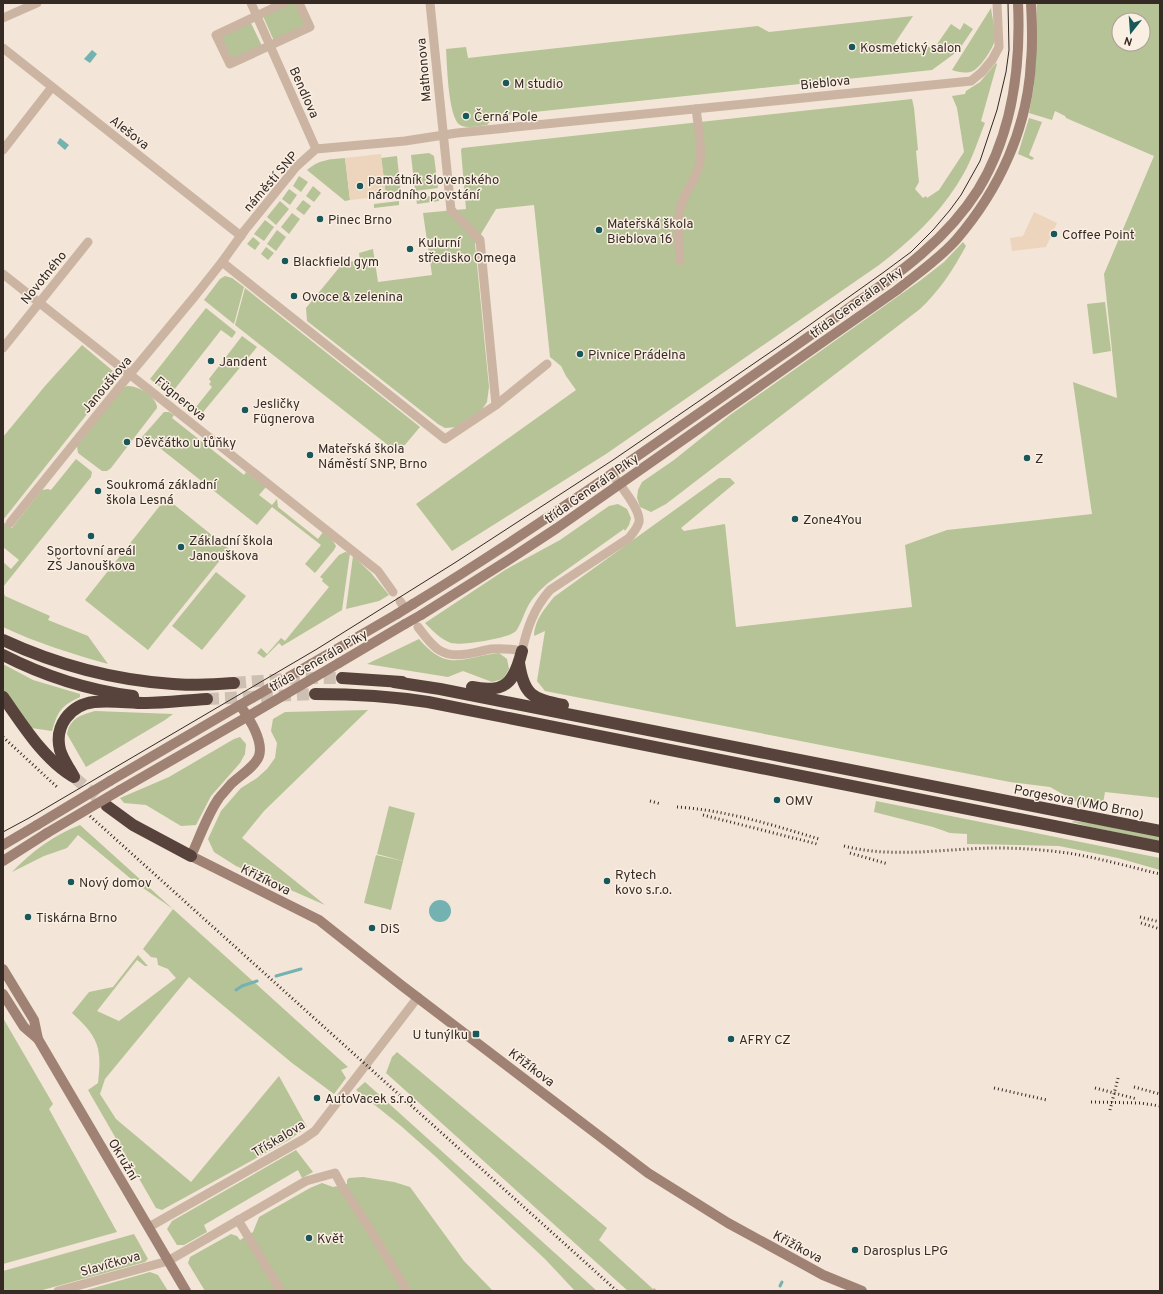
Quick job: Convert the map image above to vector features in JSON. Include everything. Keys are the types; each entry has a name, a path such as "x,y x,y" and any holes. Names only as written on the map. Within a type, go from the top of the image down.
{"highway":[{"path":"3,640 69,666 118,678 174,684 234,683"},
{"path":"394,682 441,682 484,690 496,689 511,679 522,651"},
{"path":"3,655 60,679 96,690 148,698 201,699 150,703 94,702 84,704 74,709 61,726 60,738 60,750 74,777 62,770 43,751 3,697"},
{"path":"518,663 524,686 534,696 552,703 586,710 626,726"},
{"path":"342,678 394,682 440,689 626,726"},
{"path":"315,694 360,694 394,697 435,704 1160,847"},
{"name":"Porgesova (VMO Brno)","path":"626,726 1160,831"},
{"path":"107,806 133,825 191,856"}],"main road":[{"name":"třída Generála Píky","path":"3,845 223,715 246,712 310,664 397,614 480,563 612,474 890,279 921,255 962,212 978,190 1000,144 1008,119 1015,88 1018,59 1018,3"},
{"name":"třída Generála Píky","path":"3,861 246,712 338,663 420,615 510,559 557,528 898,290 929,265 955,241 989,196 1002,172 1013,146 1023,115 1032,62 1031,3"},
{"path":"191,856 219,799 259,756 259,744 253,726 246,712"},
{"name":"Křižíkova","path":"191,856 319,920 648,1173 728,1223 823,1274 862,1291"},
{"name":"Okružní","path":"3,969 34,1020 38,1039 186,1291"},
{"name":"Okružní","path":"3,994 24,1027 38,1039"}],"street":[{"path":"3,18 37,3"},
{"name":"Bendlova","path":"251,3 316,150"},
{"path":"284,3 216,35 230,64 310,27 299,3"},
{"name":"Mathonova","path":"430,3 442,136"},
{"name":"Bieblova","path":"442,136 971,81 982,72 992,60 999,47 997,3"},
{"name":"Alešova","path":"3,48 241,236"},
{"path":"3,150 52,87"},
{"path":"680,261 679,218 681,206 698,172 701,159 696,109"},
{"path":"442,136 450,210 480,240 496,405"},
{"name":"náměstí SNP","path":"222,262 296,167 316,150 442,136"},
{"name":"Novotného","path":"3,348 88,242"},
{"path":"222,262 445,439 496,405 547,364"},
{"name":"Janouškova","path":"10,523 222,262"},
{"name":"Fügnerova","path":"3,274 378,571 394,592"},
{"path":"418,627 435,647 440,651 451,654 462,655 498,649 522,651 534,612 540,601 550,590 628,538 636,530 639,522 638,515 612,474"},
{"name":"Třískalova","path":"149,1227 295,1144 315,1131 418,997"},
{"path":"168,1261 306,1181 336,1173 342,1186 407,1291"},
{"path":"238,1220 281,1291"},
{"name":"Slavíčkova","path":"58,1291 168,1261"}],"green space":[{"path":"288,3 295,3 305,25 274,41 263,16"},
{"path":"1037,3 1160,3 1160,798 1105,792 1102,809 1082,805 1050,787 1010,782 545,691 537,681 545,631 534,636 534,630 541,615 554,597 719,478 730,478 735,483 681,528 684,531 725,524 736,627 912,607 905,545 947,530 1092,514 1073,382 1117,398 1104,274 1154,156 1066,118 1055,111 1052,120 1029,113 1034,86"},
{"path":"991,8 995,40 983,62 980,66 970,72 965,73 952,70"},
{"path":"913,16 895,43 908,53 912,46 920,51 925,44 933,50 951,24 960,30 964,23 973,29 958,51 932,70 495,116 487,125 473,127 460,125 456,120 451,102 446,49 466,47 468,58 758,26 769,32"},
{"path":"250,21 262,46 232,60 221,36"},
{"path":"996,63 997,64 981,121 985,123 967,167 947,200 926,224 904,245 879,265 606,454 452,551 416,504 576,390 561,366 550,357 534,205 496,209 475,244 489,387 487,402 481,411 457,427 445,428 438,424 307,321 306,308 343,263 360,260 359,253 373,249 378,282 432,275 423,213 466,209 462,148 912,99 918,150 916,151 919,182 915,189 923,198 926,196 927,198 939,190 964,152 957,108 952,96 965,94 966,91 980,82"},
{"path":"1029,118 1042,122 1029,155 1034,158 1032,160 1018,154"},
{"path":"429,153 434,156 438,188 415,191 411,155"},
{"path":"397,156 401,194 386,196 381,158"},
{"path":"345,158 350,200 345,201 307,170 320,162"},
{"path":"299,176 308,182 301,192 293,186"},
{"path":"313,186 321,193 314,202 306,196"},
{"path":"289,189 297,195 290,205 282,199"},
{"path":"438,195 439,201 417,204 416,198"},
{"path":"303,200 311,206 304,215 296,209"},
{"path":"280,201 289,209 276,225 267,217"},
{"path":"399,201 399,205 374,208 374,204"},
{"path":"292,213 300,219 289,234 281,227"},
{"path":"265,220 274,227 264,241 254,234"},
{"path":"277,230 286,237 276,251 267,244"},
{"path":"253,237 260,243 255,250 247,244"},
{"path":"963,242 966,246 951,272 940,287 920,309 666,504 651,512 640,507 637,498 638,490 642,482 674,460 730,415 921,280 944,262"},
{"path":"266,247 274,253 268,260 261,254"},
{"path":"225,276 232,278 244,287 234,324 204,300 220,279"},
{"path":"245,288 420,427 398,453 235,325"},
{"path":"1105,302 1111,351 1093,354 1087,304"},
{"path":"206,308 236,332 232,338 221,330 174,390 196,407 212,387 209,384 211,382 209,379 242,336 257,347 199,417 150,379"},
{"path":"82,345 113,371 116,375 114,380 3,520 3,437 45,386"},
{"path":"127,386 136,387 146,392 154,400 157,408 111,468 107,471 102,471 78,453 77,446 123,388"},
{"path":"164,412 169,412 174,415 172,418 244,475 246,472 266,487 259,495 272,505 277,499 278,507 318,539 323,532 333,541 336,546 334,550 315,573 305,564 321,545 272,507 257,525 151,441 146,447 141,444 142,437"},
{"path":"76,459 92,472 91,477 3,587 3,562 11,569 19,560 3,547 3,524 5,523 12,528 42,490 51,490"},
{"path":"166,498 229,549 148,650 85,600"},
{"path":"618,504 627,509 631,518 625,531 624,529 548,583 531,601 521,623 512,634 485,641 456,644 440,637 425,623 505,570 560,540 609,506"},
{"path":"345,552 350,553 342,610 282,646 279,643 264,658 257,653 261,648 267,654 281,638 285,641 329,587 320,577 339,555"},
{"path":"353,556 371,573 389,595 379,601 346,609"},
{"path":"216,572 246,596 202,650 172,626"},
{"path":"3,591 5,596 50,616 48,620 88,636 108,664 55,648 3,627"},
{"path":"419,639 429,650 447,659 465,659 499,653 507,659 509,669 503,679 492,682 463,671 448,677 367,664"},
{"path":"3,664 33,680 80,694 80,697 64,706 58,714 52,731 31,728 3,691"},
{"path":"368,710 264,811 242,838 325,905 236,866 214,852 208,839 221,811 241,788 257,778 267,769 275,758 277,743 271,731 273,719 285,712"},
{"path":"95,711 173,714 86,767 67,734 73,721 81,716"},
{"path":"240,737 246,744 245,754 240,763 211,796 196,825 181,826 146,805 124,803 120,798 169,777 234,739"},
{"path":"876,801 1160,858 1160,870 1118,858 1059,846 967,844 967,834 950,833 933,827 874,812"},
{"path":"389,806 415,813 403,861 377,854"},
{"path":"1072,822 1160,836 1160,841 1090,827"},
{"path":"80,825 348,1067 341,1070 346,1078 334,1094 292,1063 189,977 105,1079 100,1094 116,1119 191,1182 279,1076 307,1127 289,1140 162,1210 156,1208 88,1090 98,1083 98,1048 90,1031 72,1013 89,992 113,987 138,955 148,966 145,966 137,960 97,1011 119,1021 176,978 168,969 158,965 157,958 151,957 143,949 173,909 136,883 78,835 67,848 44,856 12,872 43,845 70,829"},
{"path":"376,855 403,861 391,910 364,903"},
{"path":"3,1018 53,1104 49,1109 117,1232 3,1264"},
{"path":"397,1052 607,1228 599,1240 653,1289 654,1288 658,1291 628,1291 386,1073 392,1057"},
{"path":"365,1082 597,1291 575,1291 545,1259 436,1157 401,1126 356,1090"},
{"path":"296,1150 313,1172 302,1178 298,1170 204,1225 207,1232 184,1245 177,1245 167,1229 172,1221"},
{"path":"363,1177 394,1182 410,1187 464,1261 493,1291 205,1291 188,1263 190,1257 231,1234 237,1236 240,1240 253,1232 259,1217 310,1188 322,1183 333,1187 347,1184 347,1180 349,1178"},
{"path":"134,1234 148,1259 145,1262 39,1291 3,1291 3,1271"},
{"path":"150,1272 158,1275 168,1291 83,1291"}],"shaded area":[{"path":"381,154 386,196 350,200 345,158"},
{"path":"1034,212 1057,223 1046,247 1012,251 1010,238 1023,236"}],"water":[{"path":"92,50 97,54 90,63 84,59"},
{"path":"60,138 69,145 65,150 57,143"},
{"path":"440,900 448,903 451,911 448,919 440,922 432,919 429,911 432,903"}],"waterway":[{"path":"276,976 301,969"},
{"path":"236,990 242,986 257,981"},
{"path":"780,1286 782,1282"}],"tunnel":[{"path":"234,683 297,678 342,678"},
{"path":"207,699 315,694"},
{"path":"74,777 107,806"}],"tram line":[{"path":"3,832 317,649 456,562 613,460 794,336 911,252 950,210 961,195 980,161 997,110 1006,72 1009,50 1008,3"}],"railway":[{"path":"3,737 57,787"},
{"path":"650,801 661,804"},
{"path":"677,807 713,811 731,815 819,839"},
{"path":"703,815 817,844"},
{"path":"90,816 617,1291"},
{"path":"844,846 882,852 921,852 979,848 1042,850 1080,855 1160,874"},
{"path":"850,853 888,864"},
{"path":"1140,917 1160,922"},
{"path":"1141,923 1160,929"},
{"path":"1110,1110 1118,1078"},
{"path":"1134,1087 1160,1094"},
{"path":"994,1088 1047,1100"},
{"path":"1095,1088 1137,1099"},
{"path":"1091,1102 1140,1103 1160,1106"}],"place":[{"name":"Kosmetický salon","path":"852,47"},
{"name":"M studio","path":"506,83"},
{"name":"Černá Pole","path":"466,116"},
{"name":"památník Slovenského národního povstání","path":"360,186"},
{"name":"Pinec Brno","path":"320,219"},
{"name":"Mateřská škola Bieblova 16","path":"599,230"},
{"name":"Coffee Point","path":"1054,234"},
{"name":"Kulurní středisko Omega","path":"410,249"},
{"name":"Blackfield gym","path":"285,261"},
{"name":"Ovoce & zelenina","path":"294,296"},
{"name":"Pivnice Prádelna","path":"580,354"},
{"name":"Jandent","path":"211,361"},
{"name":"Jesličky Fügnerova","path":"245,410"},
{"name":"Děvčátko u tůňky","path":"127,442"},
{"name":"Mateřská škola Náměstí SNP, Brno","path":"310,455"},
{"name":"Z","path":"1027,458"},
{"name":"Soukromá základní škola Lesná","path":"98,491"},
{"name":"Zone4You","path":"795,519"},
{"name":"Sportovní areál ZŠ Janouškova","path":"91,536"},
{"name":"Základní škola Janouškova","path":"181,547"},
{"name":"OMV","path":"777,800"},
{"name":"Rytech kovo s.r.o.","path":"607,881"},
{"name":"Nový domov","path":"71,882"},
{"name":"Tiskárna Brno","path":"28,917"},
{"name":"DiS","path":"372,928"},
{"name":"U tunýlku","path":"476,1034"},
{"name":"AFRY CZ","path":"731,1039"},
{"name":"AutoVacek s.r.o.","path":"317,1098"},
{"name":"Květ","path":"309,1238"},
{"name":"Darosplus LPG","path":"855,1250"}]}
